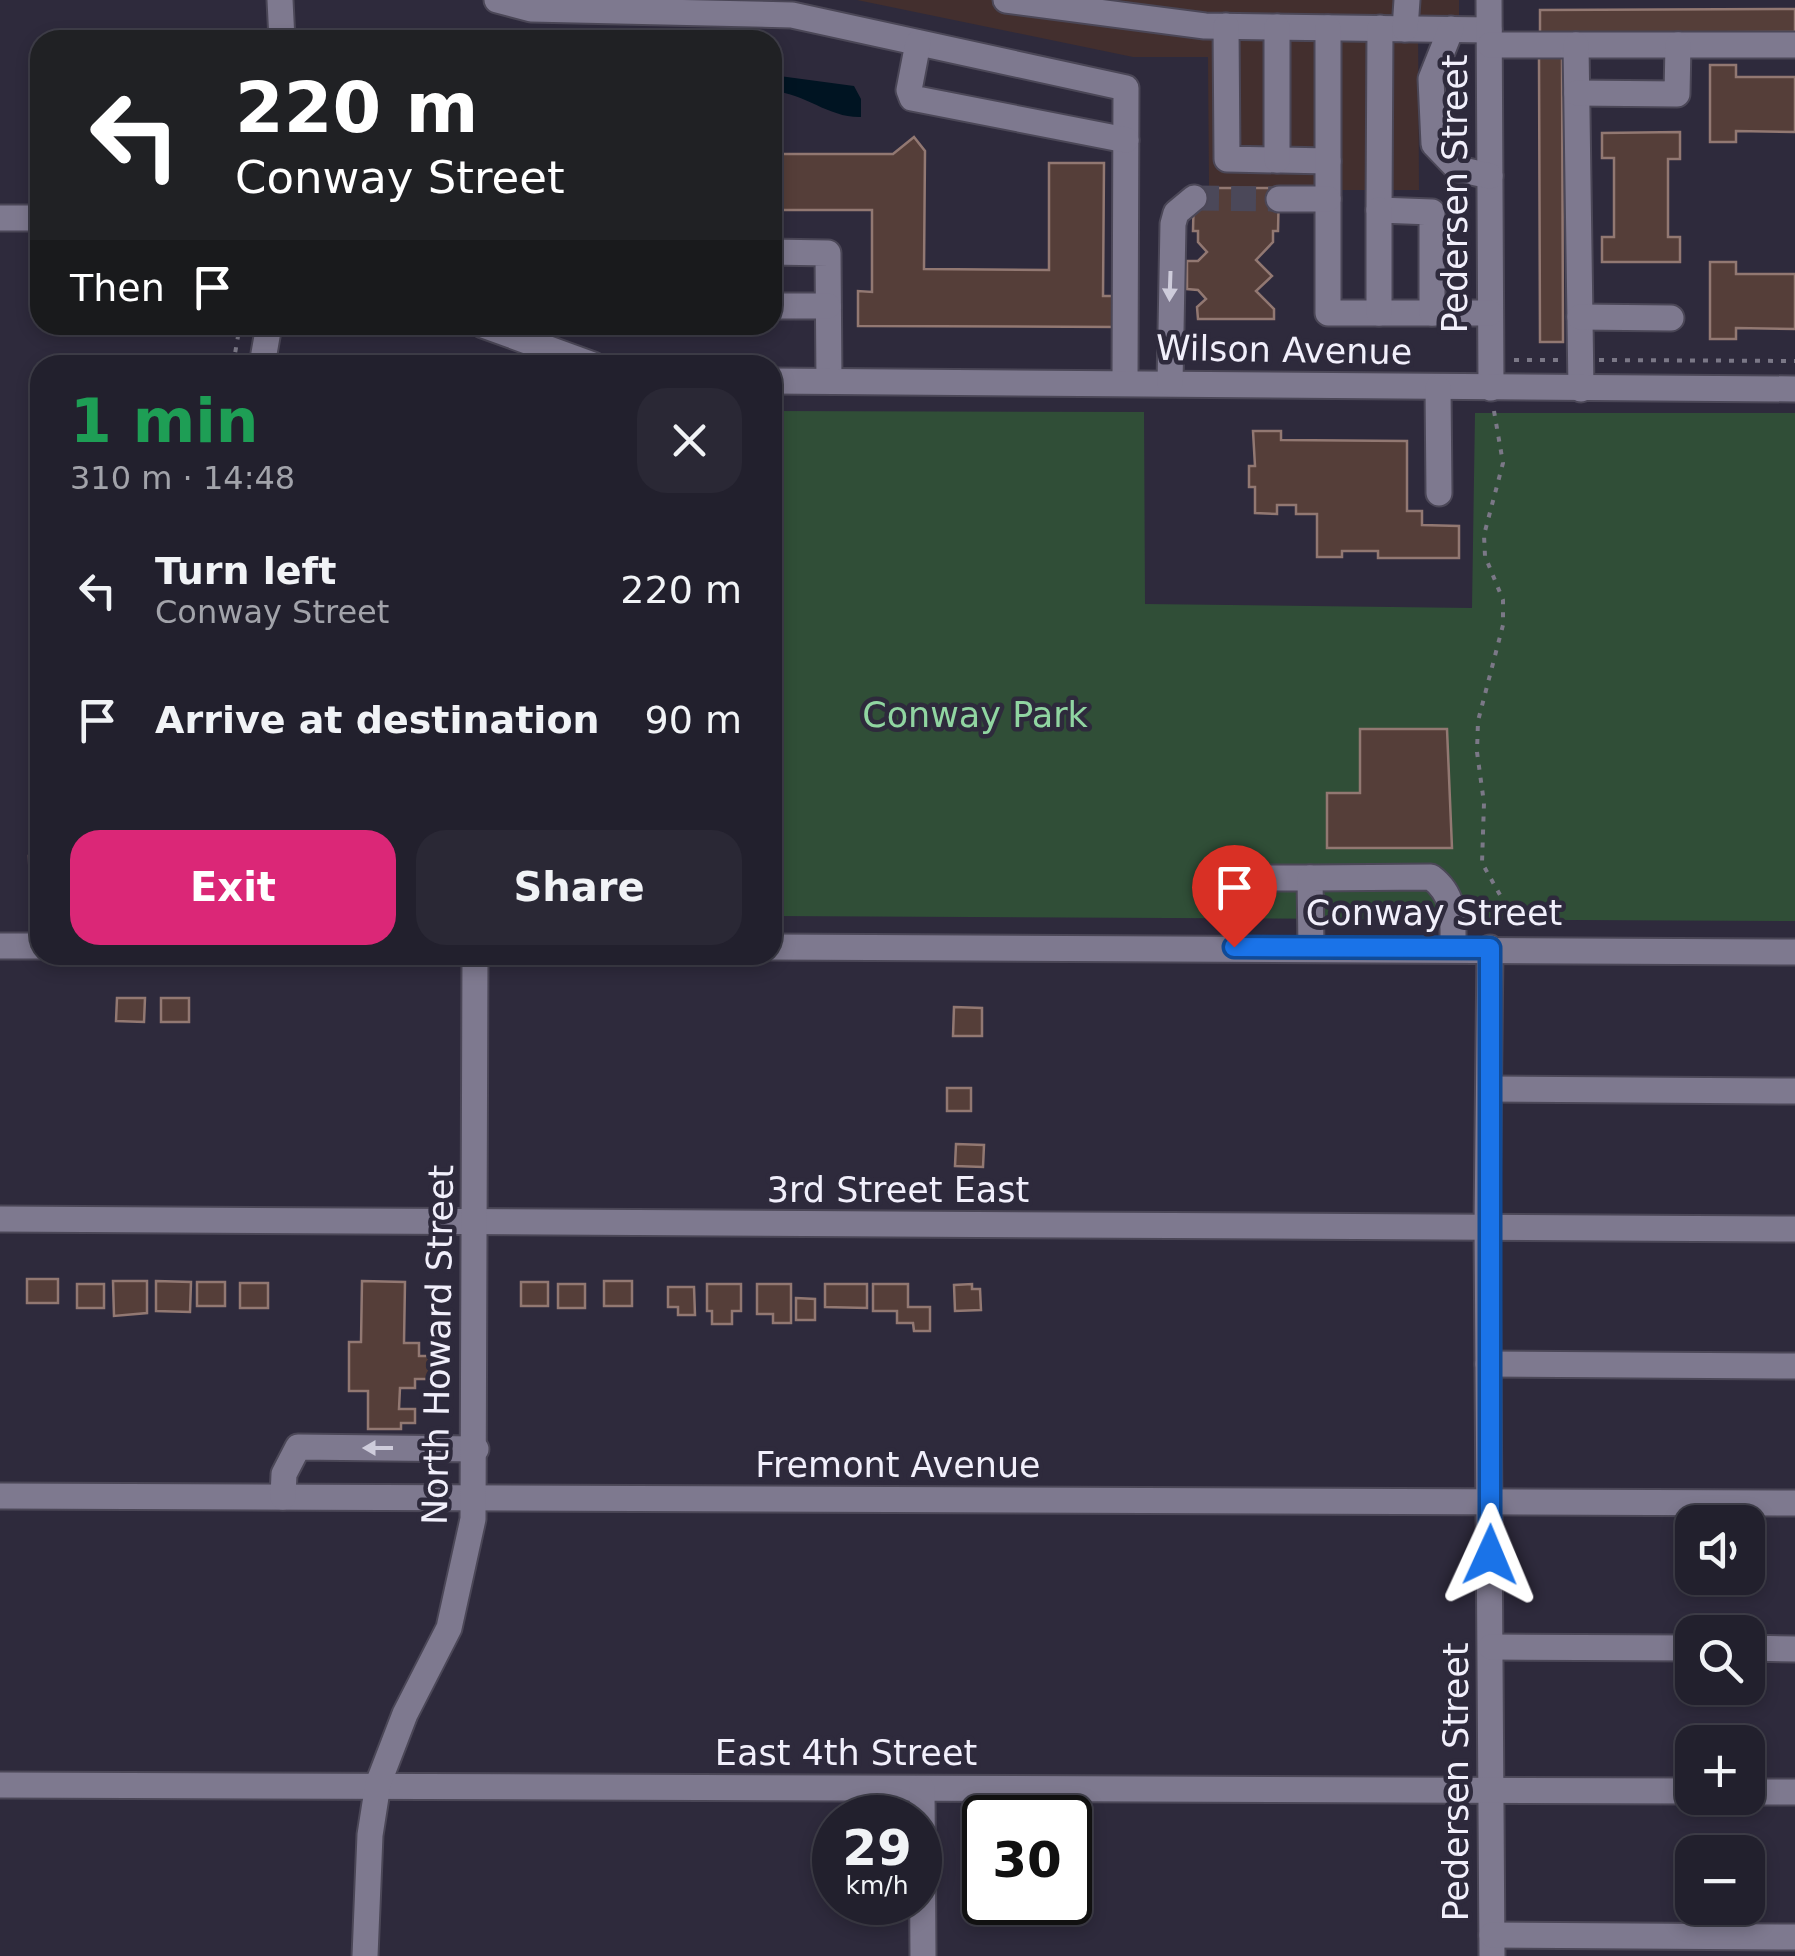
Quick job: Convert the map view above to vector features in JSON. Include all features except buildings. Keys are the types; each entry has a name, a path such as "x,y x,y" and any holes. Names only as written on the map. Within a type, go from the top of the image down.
{"street":[{"path":"280,0 282,30"},
{"path":"497,0 531,10 792,15 1126,88 1126,382"},
{"path":"1006,0 1141,9 1226,26 1451,29 1489,37 1576,44 1795,44"},
{"path":"1379,313 1379,210 1392,28 1408,0"},
{"name":"Pedersen Street","path":"1489,0 1491,388"},
{"path":"1226,26 1228,159 1328,160"},
{"path":"1277,27 1277,160"},
{"path":"1328,28 1328,313 1490,313"},
{"path":"1451,29 1432,79 1434,144 1458,169 1490,176"},
{"path":"918,43 909,90 912,98 1126,140"},
{"path":"1576,44 1581,388"},
{"path":"1577,94 1677,94 1678,44"},
{"path":"1170,383 1173,224 1176,212 1194,198"},
{"path":"1279,199 1328,199"},
{"path":"1379,210 1432,212 1432,313"},
{"path":"0,234 0,218 30,218"},
{"path":"782,252 828,253 829,381"},
{"path":"782,306 828,306"},
{"path":"1580,317 1670,318"},
{"path":"510,335 565,355"},
{"name":"Wilson Avenue","path":"782,381 1795,389"},
{"path":"1438,388 1439,493"},
{"path":"1239,878 1431,878 1446,888 1452,904 1453,948"},
{"path":"1310,878 1311,947"},
{"path":"0,946 30,946"},
{"name":"Conway Street","path":"782,947 1795,952"},
{"name":"Pedersen Street","path":"1490,948 1487,1226 1492,1946"},
{"name":"North Howard Street","path":"365,1956 370,1834 378,1784 405,1714 449,1628 470,1546 476,1449 475,965"},
{"path":"1491,1089 1795,1091"},
{"name":"3rd Street East","path":"0,1219 1795,1229"},
{"path":"1488,1364 1795,1366"},
{"path":"283,1497 284,1474 298,1447 476,1449"},
{"name":"Fremont Avenue","path":"0,1496 1795,1503"},
{"path":"1491,1647 1675,1648"},
{"path":"1765,1648 1795,1648"},
{"name":"East 4th Street","path":"0,1784 1675,1792"},
{"path":"922,1789 923,1956"},
{"path":"1765,1792 1795,1792"},
{"path":"1492,1946 1795,1937"}],"path":[{"path":"1510,361 1795,361"},
{"path":"1491,388 1503,463 1484,545 1503,600 1503,625 1478,721 1477,752 1484,803 1482,863 1508,910 1509,922"}],"shaded area":[{"path":"857,0 1459,0 1459,18 1418,18 1419,190 1209,190 1208,57 1133,57"}],"green space":[{"name":"Conway Park","path":"782,411 1144,412 1145,604 1472,608 1475,413 1795,413 1795,921 782,916"}],"water":[{"path":"782,76 854,86 861,99 861,117 838,114 785,93"}],"tunnel":[{"path":"1194,198 1279,199"}],"route":[{"path":"1234,947 1490,948 1490,1555"}]}
